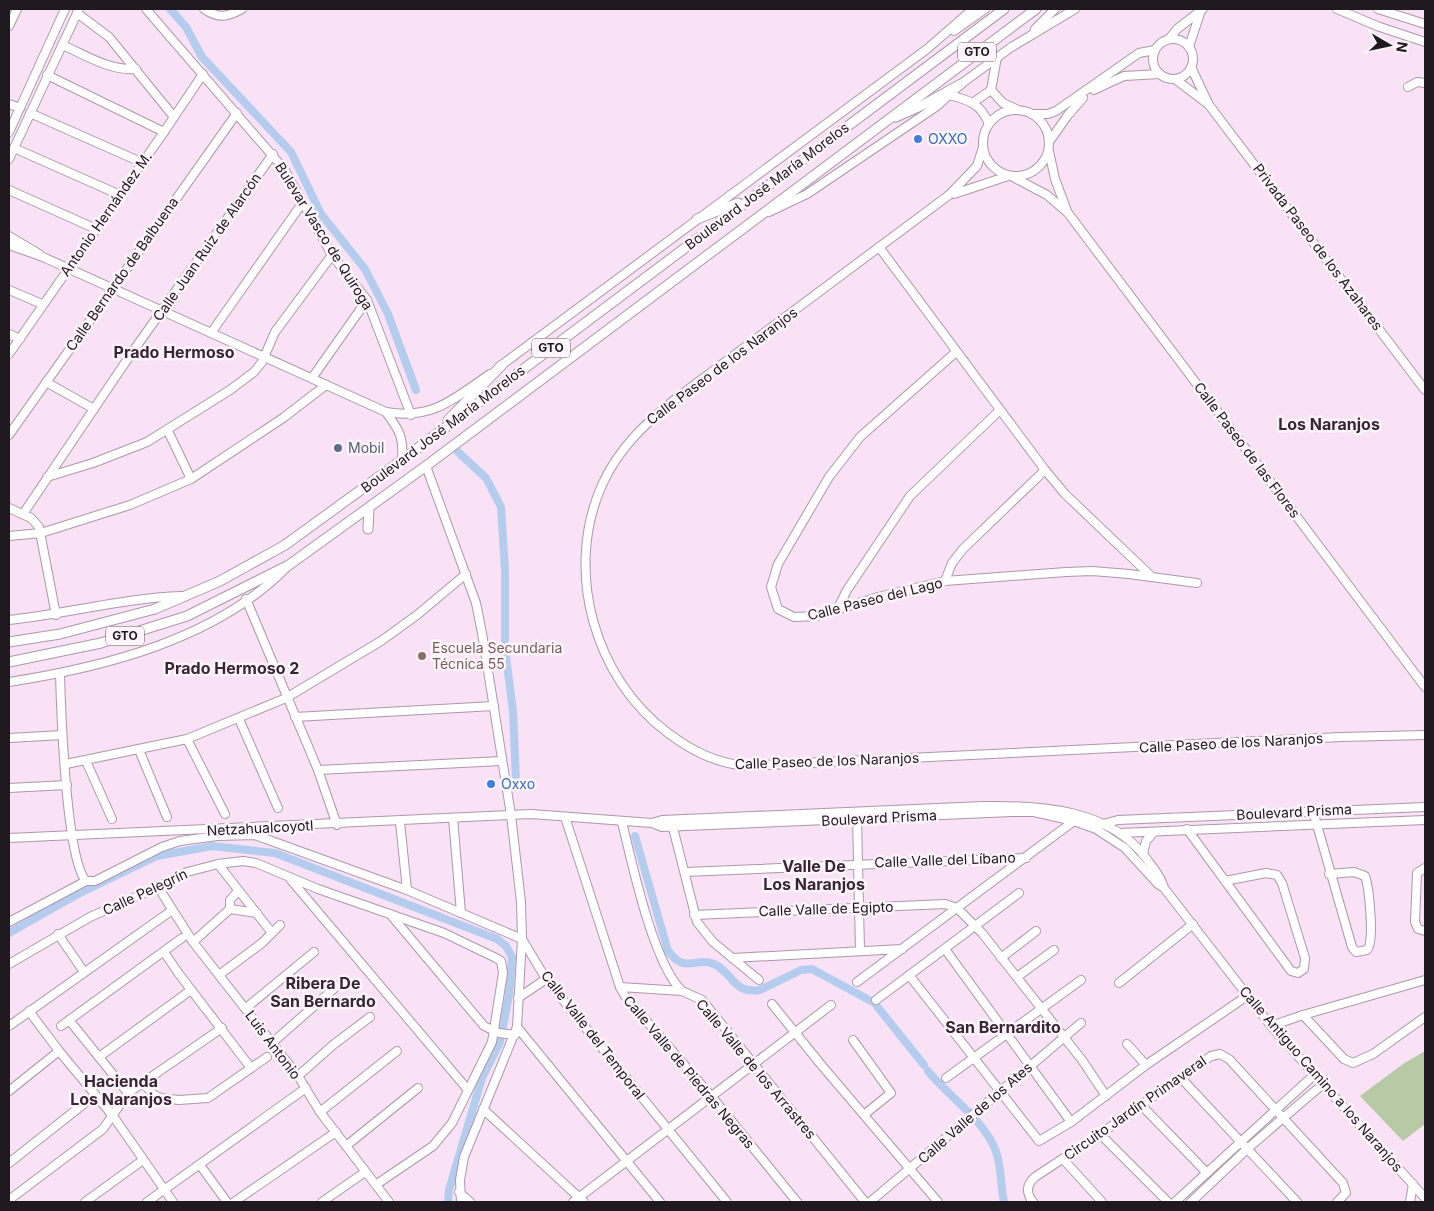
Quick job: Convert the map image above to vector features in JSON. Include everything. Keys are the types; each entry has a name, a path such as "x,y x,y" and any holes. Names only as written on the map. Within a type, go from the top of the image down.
{"main road":[{"name":"Boulevard José María Morelos","path":"9,642 60,634 142,613 220,581 269,555 425,443 1004,9"},
{"name":"Boulevard José María Morelos","path":"289,565 426,466 1036,9"},
{"path":"882,123 922,105 961,84"},
{"path":"697,219 750,198"},
{"path":"425,443 502,365"},
{"path":"368,529 369,508"},
{"name":"GTO","path":"9,662 101,644 187,616 289,565"}],"street":[{"path":"9,26 17,9"},
{"path":"9,132 66,9"},
{"name":"Bulevar Vasco de Quiroga","path":"146,9 273,154 303,202 332,255 367,300 410,416"},
{"path":"204,9 213,15 222,17 242,9"},
{"name":"Boulevard José María Morelos","path":"43,257 386,412 410,416 431,411 448,403 502,365 927,49 973,9"},
{"path":"927,49 985,9"},
{"path":"1026,37 1055,9"},
{"path":"761,215 807,194 912,124 997,57 1026,37 1075,9"},
{"path":"1337,9 1399,34 1425,42"},
{"path":"1378,9 1425,24"},
{"path":"1169,39 1177,29 1202,10"},
{"path":"1189,47 1202,10"},
{"path":"9,159 78,11 100,28 174,117"},
{"path":"1399,34 1403,18"},
{"path":"1018,110 1007,111 997,116 989,124 984,135 983,147 985,155 994,168 1010,176 1029,174 1042,164 1049,146 1076,105 1095,89 1124,76 1160,74 1175,79 1182,77 1191,67 1192,53 1189,47 1177,39 1163,41 1155,50 1153,59 1155,67 1160,74"},
{"path":"62,45 106,65 124,70 136,69"},
{"path":"991,90 1003,104 1032,114 1048,114 1056,111 1139,53 1155,50"},
{"path":"974,102 991,90 997,57"},
{"name":"Privada Paseo de los Azahares","path":"1191,67 1209,105 1425,390"},
{"name":"Antonio Hernández M.","path":"9,354 203,74"},
{"path":"48,75 164,132"},
{"name":"Privada Paseo de los Azahares","path":"1175,79 1209,105"},
{"path":"1408,87 1417,82 1425,83"},
{"path":"950,95 974,102 983,111 989,124"},
{"path":"9,104 20,108"},
{"path":"30,113 143,163"},
{"name":"Calle Bernardo de Balbuena","path":"9,435 237,113"},
{"path":"1032,114 1046,128 1049,146"},
{"name":"Calle Paseo de las Flores","path":"1049,146 1055,179 1068,213"},
{"name":"Calle Paseo de los Naranjos","path":"983,147 977,166 950,195 724,361 647,422 612,463 601,487 587,543 586,572 588,598 595,628 606,659 620,683 639,707 661,728 686,746 707,758 727,764 744,766 1424,734"},
{"path":"14,148 120,195"},
{"name":"Calle Juan Ruiz de Alarcón","path":"22,514 273,154"},
{"name":"Calle Paseo de las Flores","path":"1010,176 1047,195 1068,213 1425,687"},
{"name":"Calle Paseo de los Naranjos","path":"950,195 1010,176"},
{"path":"9,190 96,229"},
{"path":"211,333 303,202"},
{"path":"9,236 43,257"},
{"path":"9,245 43,257"},
{"path":"880,247 1045,470 1065,494 1151,576"},
{"path":"47,477 122,452 168,431 254,372 276,332 332,255"},
{"path":"9,290 42,304"},
{"path":"312,378 367,300"},
{"path":"9,334 20,339"},
{"name":"Calle Paseo del Lago","path":"956,352 860,438 829,476 778,564 771,587 778,609 785,614 799,617 817,616 878,597 945,582 1092,571 1151,576 1197,583"},
{"path":"46,382 94,409"},
{"path":"9,536 41,533 130,505 191,478 283,418 326,385"},
{"path":"837,610 847,590 910,496 1000,410"},
{"path":"386,412 398,429 403,443 402,460"},
{"path":"168,431 191,478"},
{"name":"Calle Valle del Temporal","path":"426,466 466,574 482,633 511,815 518,873 522,938 546,979 727,1202"},
{"path":"945,582 952,563 969,542 1045,470"},
{"path":"9,508 36,522 41,533 56,615"},
{"path":"9,682 60,674 132,655 184,636 246,600 272,582 289,565"},
{"path":"66,764 187,739 286,698 381,641 417,615 466,574"},
{"path":"9,620 56,615 128,601 182,596"},
{"path":"246,600 318,770 337,824"},
{"path":"60,674 62,736 71,834 78,864 86,881"},
{"path":"296,717 494,706"},
{"path":"239,719 278,808"},
{"path":"9,738 62,736"},
{"path":"187,739 226,814"},
{"path":"139,750 167,817"},
{"path":"86,761 112,819"},
{"path":"318,770 502,761"},
{"path":"9,788 67,785"},
{"name":"Boulevard Prisma","path":"857,816 983,806 1035,806 1104,824"},
{"name":"Boulevard Prisma","path":"511,815 652,823 662,827 672,823 1034,812 1074,821 1096,829 1104,824 1118,820 1425,806"},
{"path":"1313,811 1329,874 1352,947 1356,952 1367,950 1371,942 1365,876 1354,872 1329,874"},
{"name":"Netzahualcoyotl","path":"9,838 400,822 511,815"},
{"path":"857,816 860,951"},
{"name":"Calle Valle de Piedras Negras","path":"565,817 620,987 629,1002 712,1097 797,1202"},
{"path":"453,818 461,912"},
{"name":"Boulevard Prisma","path":"1108,836 1122,833 1153,833 1188,829 1425,820"},
{"path":"857,982 1074,821"},
{"path":"400,822 408,890"},
{"path":"622,822 660,955 672,981 682,991"},
{"path":"672,823 694,915 705,934 759,980"},
{"name":"Calle Antiguo Camino a los Naranjos","path":"1104,824 1122,833 1143,854 1162,880 1164,888"},
{"name":"Calle Antiguo Camino a los Naranjos","path":"1096,829 1125,848 1158,884 1164,888 1271,1026 1425,1198"},
{"path":"1188,829 1225,881 1291,970 1298,973 1304,970 1305,958 1282,883 1277,875 1266,873 1225,881"},
{"path":"1143,854 1146,841 1153,833"},
{"path":"9,922 86,881 95,881 170,844 196,838 243,834 281,843 408,890 522,938 516,1031 482,1109 464,1157 459,1192 461,1202"},
{"name":"Calle Valle del Líbano","path":"684,872 859,863 1026,858"},
{"name":"Calle Pelegrín","path":"9,964 90,917 158,887 186,872 218,864 243,861 256,863 290,879 444,933 501,961 503,973 494,1032"},
{"path":"218,864 272,933"},
{"path":"1425,868 1417,873 1415,922 1418,929 1425,931"},
{"path":"290,879 468,1090"},
{"name":"Luis Antonio","path":"158,887 171,911 193,942 298,1076 320,1112 389,1202"},
{"path":"193,942 230,909 230,900 238,891"},
{"path":"876,1000 1019,893"},
{"name":"Calle Valle de Egipto","path":"694,915 945,904 957,908"},
{"path":"957,908 976,927 1017,977 1082,1060 1106,1096"},
{"path":"230,909 257,913"},
{"path":"9,1026 171,911"},
{"path":"390,914 484,1026 494,1032 516,1031"},
{"path":"1119,983 1193,924"},
{"path":"219,975 280,925"},
{"path":"1001,958 1036,931"},
{"path":"58,934 84,972"},
{"path":"61,1026 182,938"},
{"path":"732,958 902,949"},
{"path":"945,949 1071,1122"},
{"path":"1017,977 1054,950"},
{"path":"164,952 251,1068"},
{"path":"246,1008 314,952"},
{"path":"909,975 1039,1141 1071,1122 1146,1065 1247,996"},
{"path":"518,998 546,979"},
{"path":"946,1078 1081,980"},
{"path":"1271,1026 1303,1014 1425,980"},
{"path":"272,1043 337,986"},
{"name":"Calle Valle de los Arrastres","path":"620,987 682,991 702,1000 866,1202"},
{"path":"99,1057 191,990"},
{"path":"772,1004 938,1202"},
{"path":"482,1109 579,1201 668,1128 755,1065 831,1005"},
{"path":"29,1011 59,1051 114,1116 142,1160 173,1202"},
{"path":"1303,1014 1344,1059 1353,1063 1373,1054 1425,1017"},
{"path":"298,1076 333,1045 370,1017"},
{"path":"69,1020 128,1094"},
{"name":"Calle Valle de los Ates","path":"870,1202 1081,1023"},
{"path":"9,1200 103,1129 114,1116 118,1104 128,1094 222,1028"},
{"path":"516,1031 660,1202"},
{"path":"376,1184 440,1141 452,1123 492,1042 494,1032"},
{"path":"853,1040 891,1093 865,1114"},
{"path":"1127,1044 1146,1065"},
{"path":"9,1091 59,1051"},
{"path":"320,1112 397,1051"},
{"name":"Circuito Jardín Primaveral","path":"1033,1202 1028,1191 1031,1180 1142,1106 1211,1056 1220,1054 1229,1059 1276,1109"},
{"path":"144,1084 154,1095 161,1098 203,1099 216,1094 267,1057"},
{"path":"1175,1202 1314,1075"},
{"path":"1181,1078 1297,1202"},
{"path":"1192,1202 1247,1149 1323,1084"},
{"path":"147,1202 306,1088"},
{"path":"346,1146 418,1088"},
{"path":"9,1163 95,1095"},
{"path":"1142,1106 1207,1174"},
{"path":"1276,1109 1343,1182 1346,1193 1336,1202"},
{"path":"234,1202 336,1132"},
{"path":"1100,1134 1168,1202"},
{"path":"1063,1159 1102,1202"},
{"path":"85,1202 142,1160"},
{"path":"200,1165 227,1202"},
{"path":"322,1202 365,1172"},
{"path":"1410,1202 1413,1184"},
{"path":"459,1192 470,1202"}],"green space":[{"path":"1425,1051 1425,1124 1403,1141 1360,1096 1403,1064"}],"waterway":[{"path":"170,9 186,27 202,57 291,152 321,214 365,269 388,314 416,390"},
{"path":"458,452 486,478 501,507 505,570 505,649 513,711 516,781"},
{"path":"635,836 668,951 674,958 685,964 701,962 714,964 726,972 738,986 751,990 760,990 801,970 812,969 871,1001"},
{"path":"9,933 78,894 157,856 212,846 275,853 497,939 506,946 512,957 509,995 500,1042 482,1078 449,1190 448,1202"},
{"path":"876,1005 924,1065"},
{"path":"928,1071 974,1118 989,1138 999,1162 1004,1202"}],"place":[{"name":"OXXO","path":"918,139"},
{"name":"Mobil","path":"338,448"},
{"name":"Escuela Secundaria Técnica 55","path":"422,656"},
{"name":"Oxxo","path":"491,784"}],"district":[{"name":"Prado Hermoso","path":"174,352"},
{"name":"Los Naranjos","path":"1329,424"},
{"name":"Prado Hermoso 2","path":"232,668"},
{"name":"Valle De Los Naranjos","path":"814,875"},
{"name":"Ribera De San Bernardo","path":"323,992"},
{"name":"San Bernardito","path":"1003,1027"},
{"name":"Hacienda Los Naranjos","path":"121,1090"}]}
